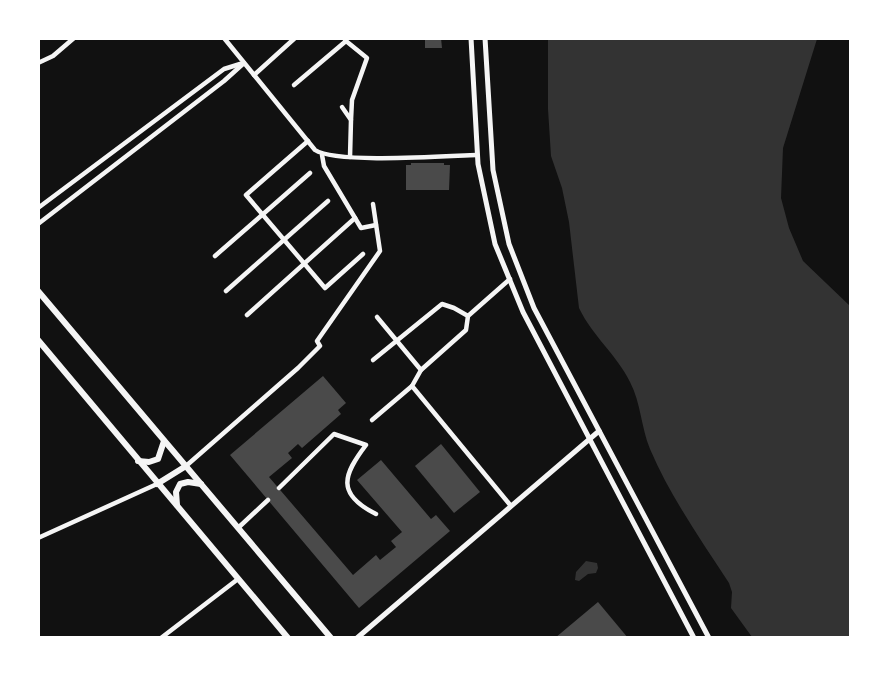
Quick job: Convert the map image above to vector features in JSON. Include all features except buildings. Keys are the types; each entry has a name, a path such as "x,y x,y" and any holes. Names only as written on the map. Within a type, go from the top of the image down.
{"main road":[{"path":"471,38 477,155 495,244 523,312 694,638"},
{"path":"485,38 493,170 509,244 534,307 709,638"},
{"path":"38,291 331,638"},
{"path":"38,340 288,638"},
{"path":"357,638 599,431"},
{"path":"138,461 158,459 164,441"},
{"path":"157,484 186,466"},
{"path":"177,507 176,492 180,484 201,484"}],"street":[{"path":"38,63 53,56 74,38"},
{"path":"224,38 322,155 324,166 361,229 376,225"},
{"path":"254,75 295,38"},
{"path":"294,85 345,40 367,58 352,100 350,157"},
{"path":"38,208 224,69 244,62"},
{"path":"38,224 224,81 244,62"},
{"path":"342,107 351,120"},
{"path":"308,141 246,195 325,288 363,254"},
{"path":"322,155 477,155"},
{"path":"215,256 310,173"},
{"path":"226,291 328,201"},
{"path":"186,466 320,346 317,341 380,251 373,204"},
{"path":"247,315 355,218"},
{"path":"372,420 412,386 421,370 466,330 468,316 510,279"},
{"path":"373,359 442,304 468,316"},
{"path":"377,317 421,370"},
{"path":"412,386 511,506"},
{"path":"279,488 334,434 366,445 350,466 346,478 348,492 357,502 376,514"},
{"path":"38,538 157,484"},
{"path":"238,528 268,500"},
{"path":"161,638 238,579"}],"shaded area":[{"path":"548,39 817,39 783,148 781,198 789,228 803,261 850,306 850,637 752,637 731,608 732,592 729,583 667,484 647,441 630,382 579,308 569,222 562,188 551,156"},
{"path":"586,561 597,563 596,573 588,574 579,581 575,580 576,572"}]}
